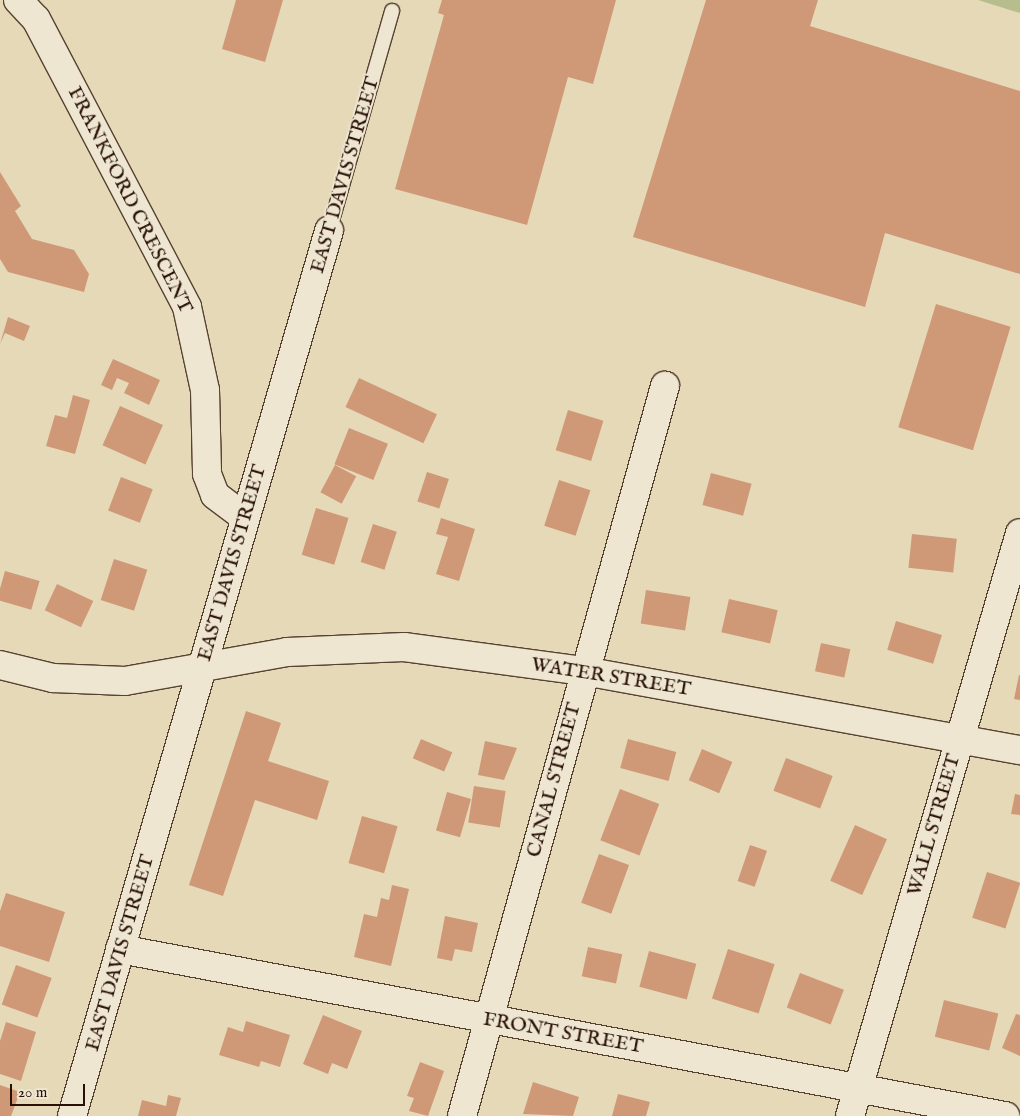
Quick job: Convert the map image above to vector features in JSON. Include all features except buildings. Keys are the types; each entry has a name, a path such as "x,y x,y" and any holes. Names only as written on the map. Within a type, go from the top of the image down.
{"street":[{"name":"FRANKFORD CRESCENT","path":"18,0 36,19 187,307 198,340 205,390 207,474 215,495 245,518"},
{"name":"EAST DAVIS STREET","path":"72,1116 329,231"},
{"name":"CANAL STREET","path":"462,1116 584,671 665,386"},
{"name":"WALL STREET","path":"850,1116 1020,534"},
{"name":"WATER STREET","path":"0,665 53,678 125,680 200,670 287,652 404,647 584,671 1020,750"},
{"name":"FRONT STREET","path":"120,949 488,1020 1005,1116"}],"lane":[{"name":"EAST DAVIS STREET","path":"329,231 392,11"}],"green space":[{"path":"978,0 1020,0 1020,13"}]}
